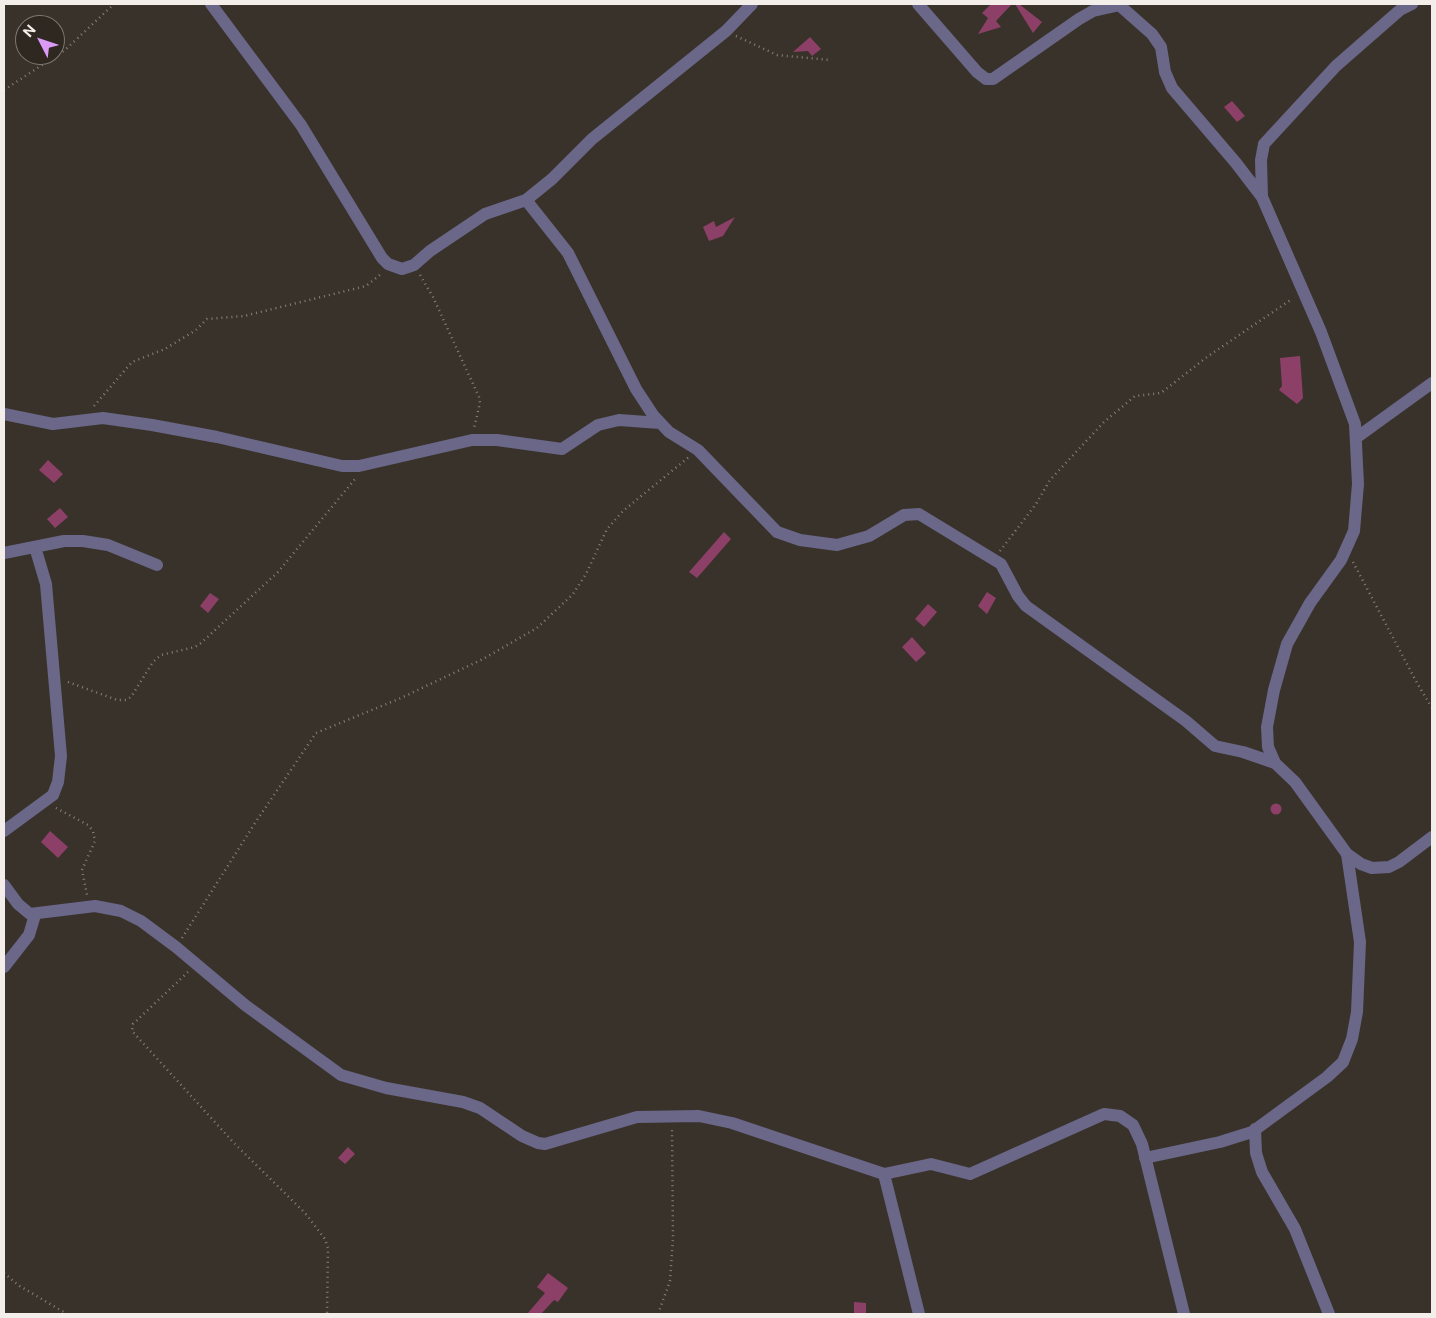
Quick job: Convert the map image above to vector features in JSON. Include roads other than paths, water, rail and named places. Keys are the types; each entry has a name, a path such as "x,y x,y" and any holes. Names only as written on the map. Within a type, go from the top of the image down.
{"street":[{"path":"211,4 301,125 377,251 388,264 402,269 414,266 430,251 485,214 526,200 552,179 608,125 726,30 752,4"},
{"path":"918,4 977,72 986,79 993,79 1093,11 1119,4 1152,34 1161,48 1165,72 1172,88 1236,163 1262,197 1321,332 1355,424 1358,484 1354,531 1347,550 1310,603 1287,644 1274,690 1267,727 1268,747 1275,763 1295,782 1346,854 1361,864 1380,869 1399,862 1432,837"},
{"path":"1262,197 1261,160 1264,144 1336,66 1400,10 1412,4"},
{"path":"526,200 568,253 636,390 660,423 669,432 698,450 777,532 785,536 837,545 869,536 904,515 919,514 994,560 1005,569 1026,606 1186,721 1215,746 1275,763"},
{"path":"1356,438 1432,383"},
{"path":"4,414 45,423 103,418 152,425 217,437 342,466 369,463 472,440 497,440 562,449 598,425 619,420 660,423"},
{"path":"4,553 64,541 94,542 108,545 157,565"},
{"path":"4,831 53,795 58,782 61,756 46,584 35,547"},
{"path":"1145,1158 1220,1142 1255,1130 1327,1077 1343,1062 1352,1040 1357,1012 1360,942 1346,854"},
{"path":"4,885 18,904"},
{"path":"4,896 27,912 35,915 95,906 121,911 140,921 245,1005 341,1075 386,1088 463,1102 480,1108 531,1141 545,1144 637,1117 699,1116 732,1123 884,1174 931,1164 970,1174 1104,1114 1120,1116 1133,1125 1142,1144 1184,1314"},
{"path":"4,967 29,935 35,915"},
{"path":"1255,1130 1256,1153 1262,1172 1295,1229 1329,1314"},
{"path":"884,1174 919,1314"}]}
